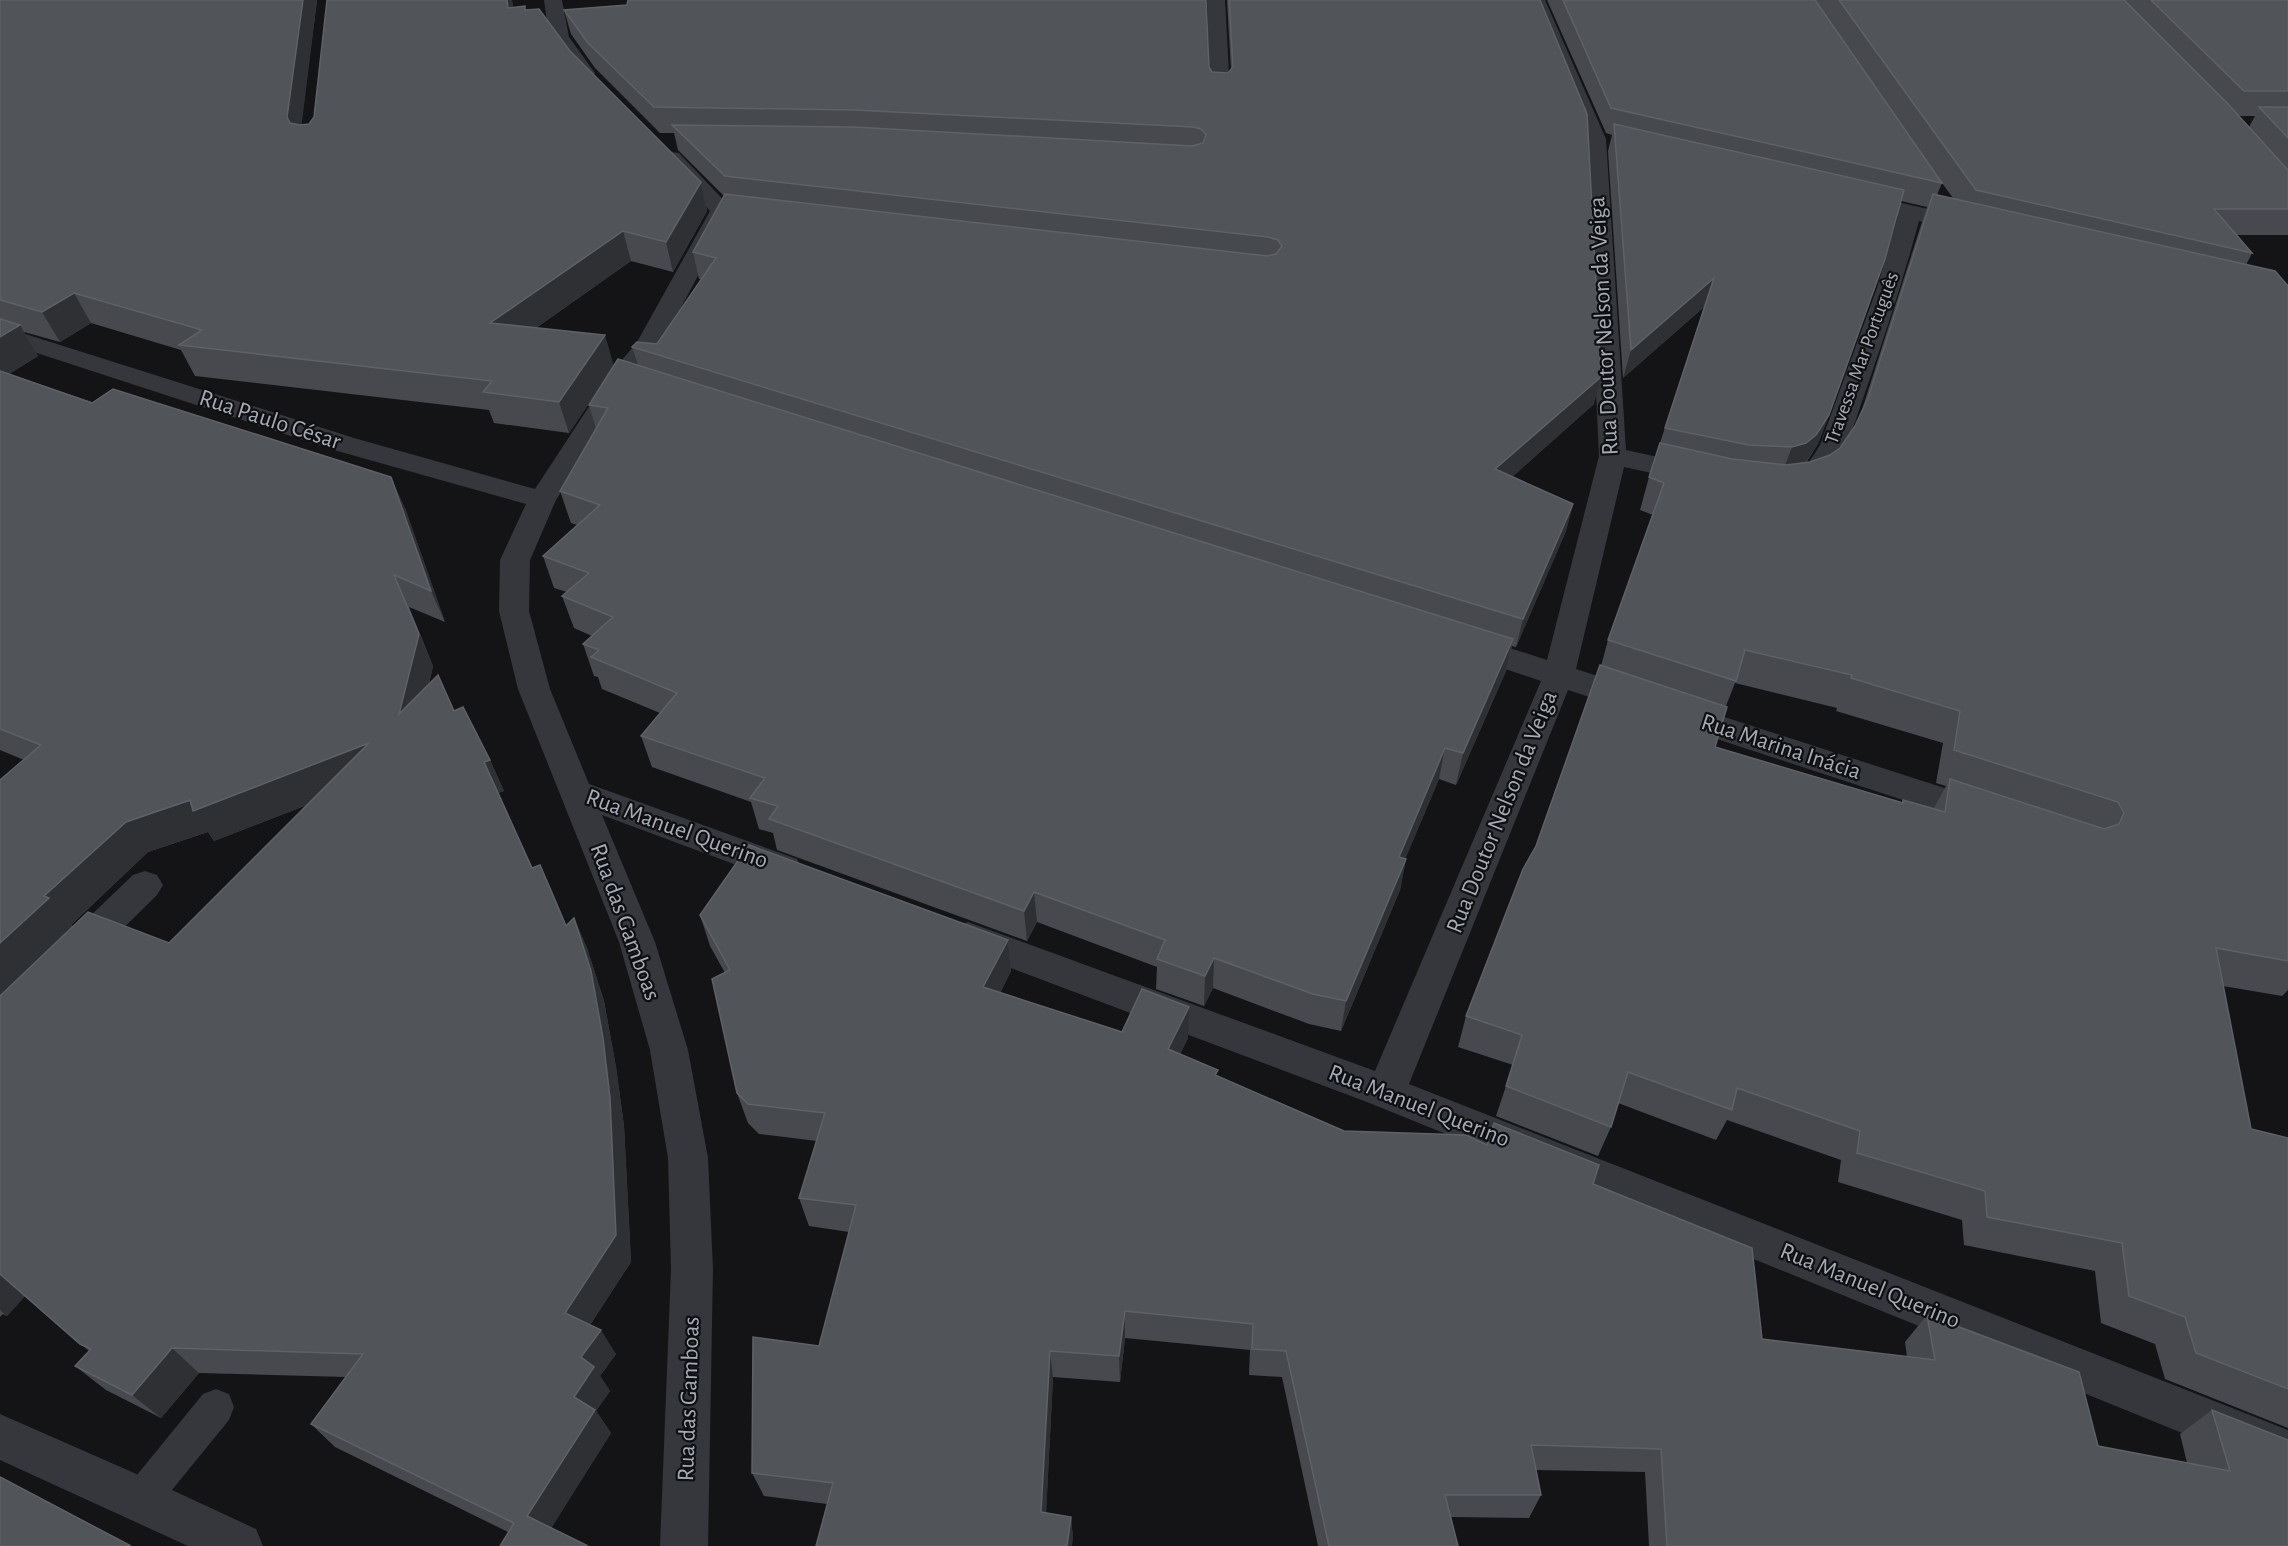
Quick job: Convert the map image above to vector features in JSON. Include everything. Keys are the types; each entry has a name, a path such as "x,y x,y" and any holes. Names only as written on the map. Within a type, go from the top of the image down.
{"street":[{"path":"553,0 559,37 586,74 603,90"},
{"path":"1216,0 1220,92"},
{"name":"Rua Doutor Nelson da Veiga","path":"1386,1092 1559,674 1613,456 1607,142 1536,0"},
{"name":"Rua das Gamboas","path":"684,1546 692,1269 688,1158 669,1050 637,942 534,689 514,611 515,560 542,500 620,378 648,345 734,212 659,141 688,141"},
{"path":"1828,193 1989,230"},
{"path":"1935,194 1955,222"},
{"name":"Travessa Mar Português","path":"1770,486 1779,487 1804,481 1822,465 1833,445 1889,288 1910,212"},
{"name":"Rua Paulo César","path":"0,333 344,444 542,500"},
{"path":"620,378 654,388"},
{"path":"1613,456 1719,479"},
{"name":"Rua Marina Inácia","path":"1434,635 2003,820"},
{"name":"Rua Manuel Querino","path":"575,792 820,882"},
{"path":"51,976 145,885"},
{"name":"Rua Manuel Querino","path":"931,923 1386,1092 2288,1453"},
{"path":"0,1437 141,1499 239,1546"}],"lane":[{"path":"141,1499 216,1407"}],"building":[{"path":"0,0 303,0 287,117 290,123 300,125 309,124 314,117 327,0 507,0 508,8 525,6 525,10 539,9 570,51 701,182 666,242 623,231 490,323 605,335 559,402 483,392 492,381 179,345 202,330 74,293 42,312 0,300"},
{"path":"628,0 1206,0 1209,67 1212,72 1228,73 1233,67 1229,0 1540,0 1587,114 1601,377 1495,469 1573,504 1523,619 632,347 637,342 657,344 716,258 693,252 725,194 1267,256 1276,254 1282,246 1278,240 1268,237 725,176 672,125 854,127 1192,146 1203,143 1206,135 1201,129 1193,127 855,110 654,107 588,43 564,10 627,5"},
{"path":"1563,0 1815,0 1942,183 1611,108"},
{"path":"1839,0 2124,0 2228,104 2288,170 2288,209 2214,209 2252,253 1976,190"},
{"path":"2151,0 2288,0 2288,91 2244,91"},
{"path":"2259,107 2288,107 2288,138"},
{"path":"1614,124 1904,190 1885,259 1829,415 1816,435 1806,443 1792,447 1749,445 1665,428 1714,278 1631,350"},
{"path":"1933,194 2275,271 2288,286 2288,961 2216,948 2251,1129 2288,1138 2288,1389 2196,1353 2185,1317 2129,1296 2122,1243 1987,1217 1985,1191 1857,1153 1860,1131 1737,1088 1732,1110 1628,1072 1611,1127 1506,1086 1522,1035 1466,1016 1523,869 1536,846 1600,665 1727,707 1715,747 1903,803 1903,800 1945,812 1950,779 2104,829 2119,824 2124,813 2118,802 1954,750 1960,711 1851,678 1852,675 1745,650 1736,681 1608,640 1664,483 1649,477 1660,443 1732,459 1786,465 1810,462 1830,455 1840,448 1855,426 1868,398"},
{"path":"0,319 20,325 0,337"},
{"path":"618,359 1513,639 1463,753 1445,748 1399,857 1406,859 1346,1001 1313,994 1214,958 1205,976 1157,959 1165,940 1034,892 1024,911 769,819 778,806 750,798 765,778 641,736 677,693 591,657 599,650 583,644 613,617 562,596 589,573 543,556 600,505 560,491 608,408 589,405"},
{"path":"0,371 92,403 113,389 391,477 431,591 394,575 419,634 399,714 438,675 454,711 463,707 490,760 484,762 532,868 540,865 566,926 574,918 591,971 603,1038 610,1098 616,1235 565,1313 601,1330 581,1357 594,1367 574,1397 595,1410 527,1516 588,1546 500,1546 514,1523 311,1424 363,1354 172,1348 132,1395 75,1366 91,1349 80,1344 0,1274 0,996 88,912 169,943 369,743 193,811 190,800 126,822 44,896 49,898 0,943 0,780 41,745 0,729"},
{"path":"749,845 1008,940 983,987 1122,1032 1142,989 1189,1007 1168,1049 1218,1070 1215,1075 1344,1131 1466,1135 1487,1145 1494,1123 1599,1165 1593,1184 1752,1248 1762,1339 1935,1360 1927,1315 2079,1372 2098,1446 2230,1471 2212,1410 2288,1440 2288,1546 1667,1546 1661,1449 1531,1445 1541,1495 1445,1495 1458,1546 1329,1546 1286,1351 1252,1349 1253,1324 1125,1311 1119,1356 1050,1351 1041,1512 1071,1517 1067,1546 816,1546 833,1483 752,1473 753,1337 819,1346 856,1205 799,1198 825,1113 748,1104 737,1093 712,979 730,970 700,915"},
{"path":"0,1477 131,1546 0,1546"}]}
